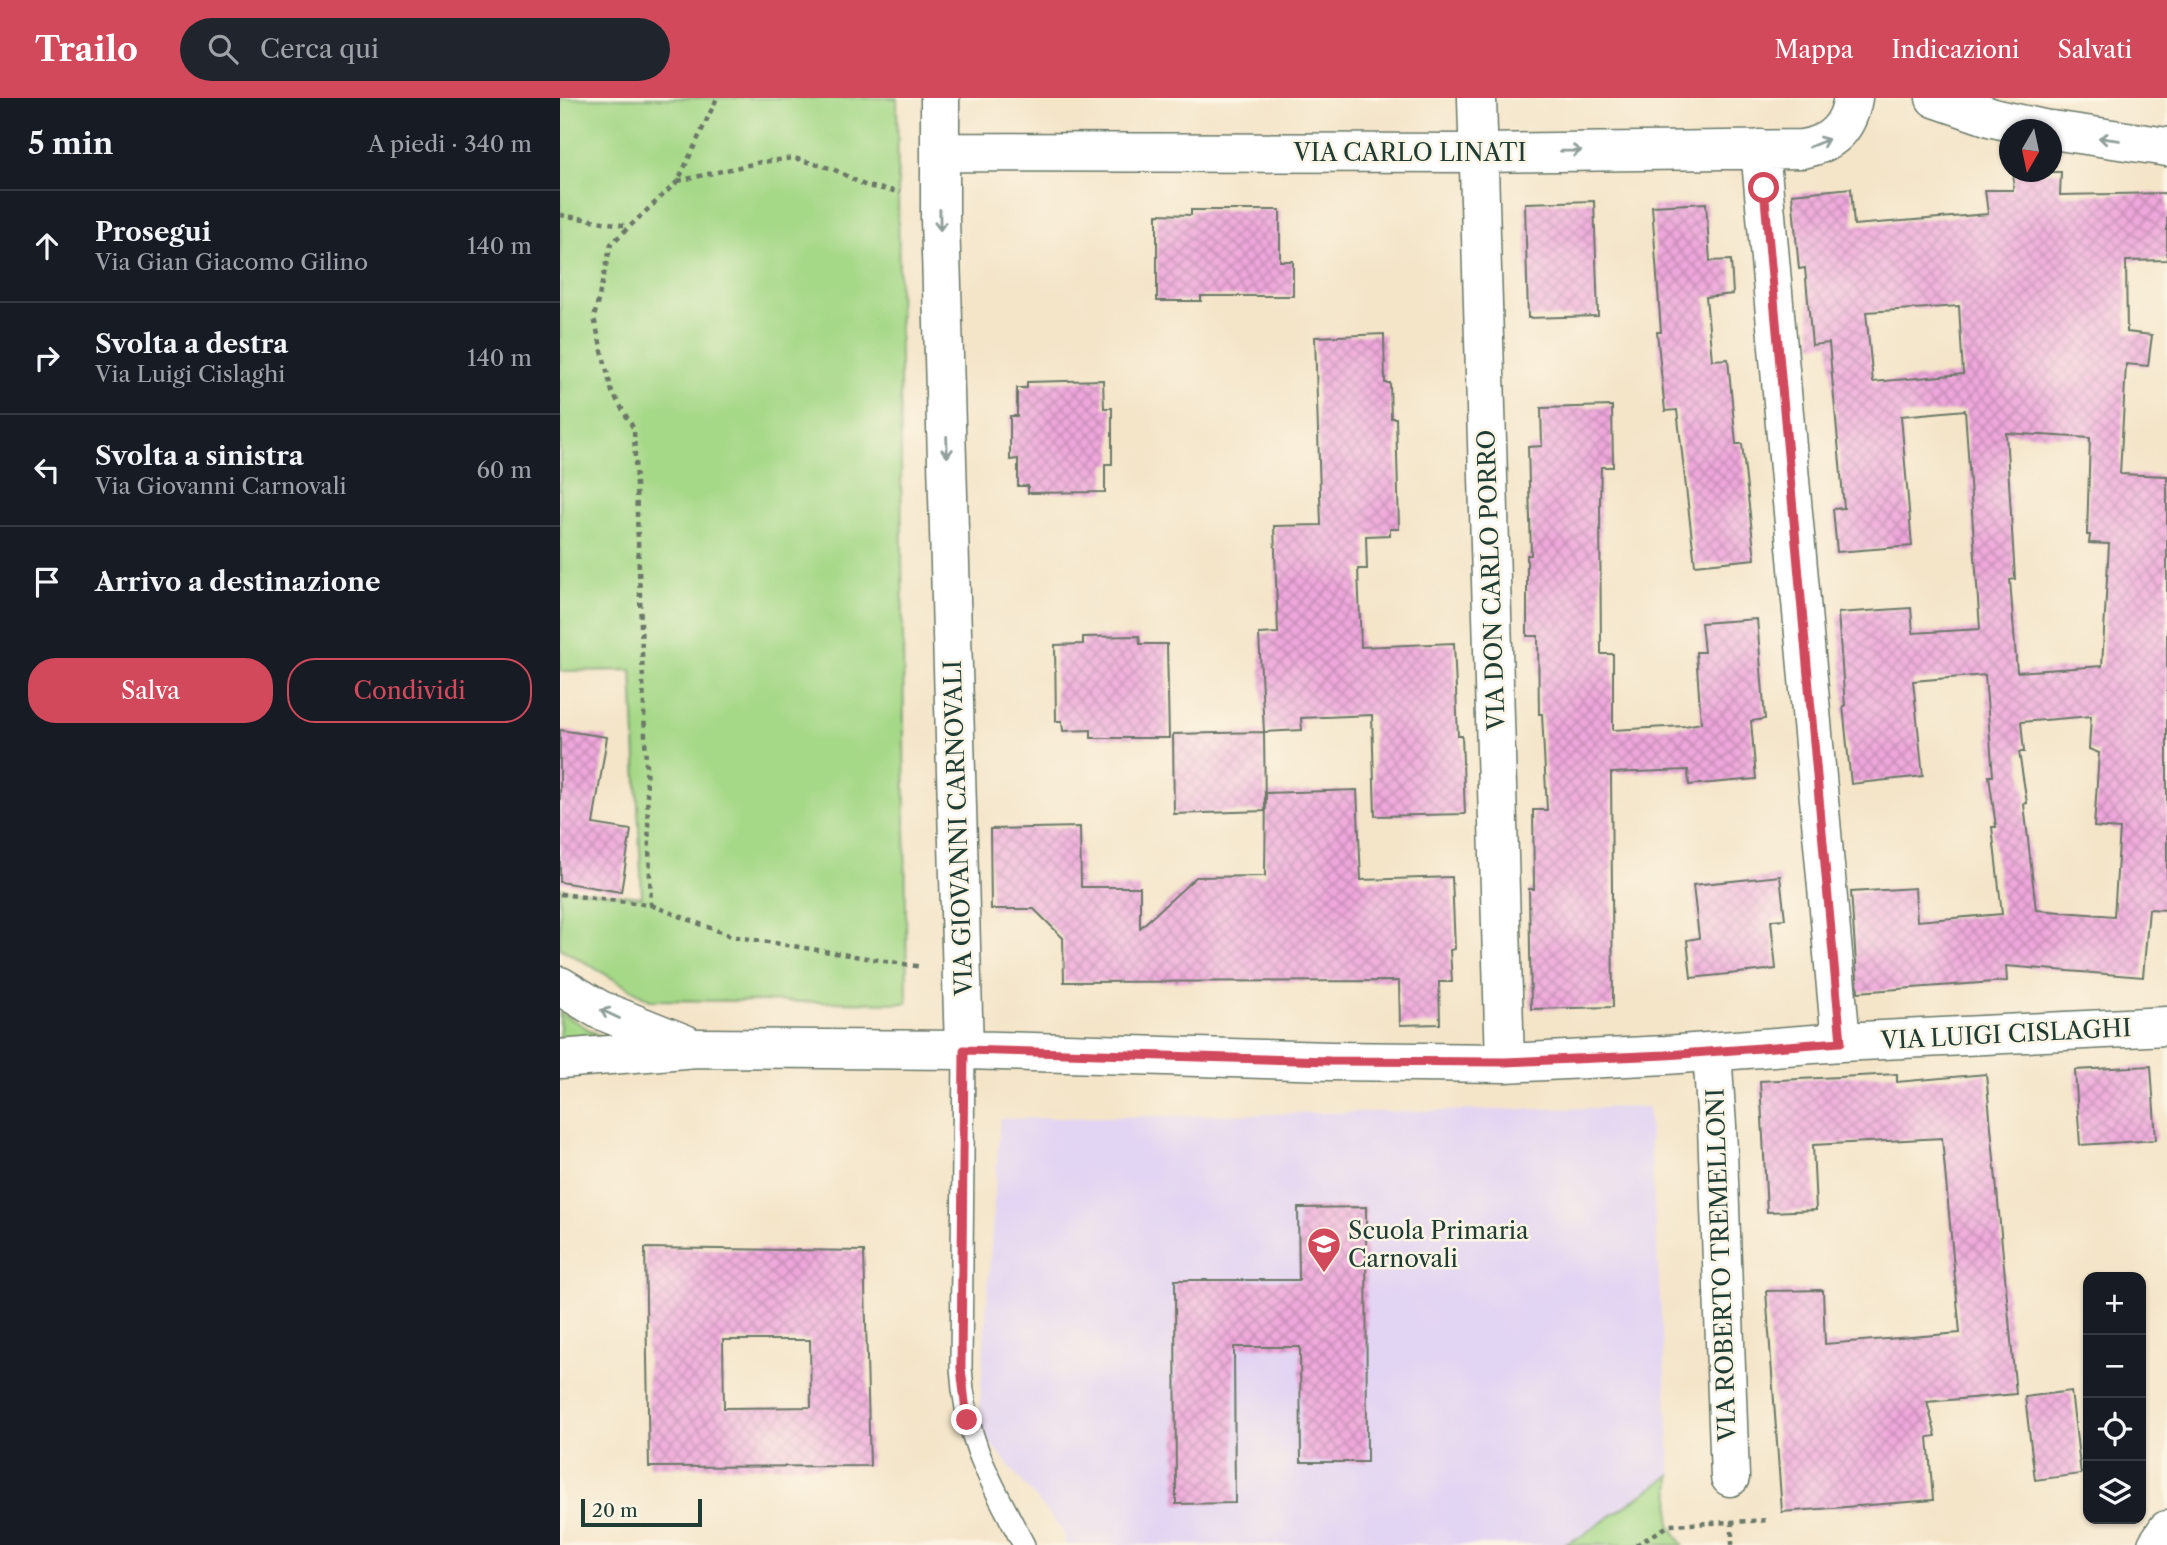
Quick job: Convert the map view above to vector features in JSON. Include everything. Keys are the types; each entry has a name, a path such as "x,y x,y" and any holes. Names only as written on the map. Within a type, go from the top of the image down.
{"street":[{"name":"VIA GIOVANNI CARNOVALI","path":"940,98 940,228 964,1050"},
{"name":"VIA DON CARLO PORRO","path":"1477,98 1505,1062"},
{"name":"VIA CARLO LINATI","path":"940,152 1478,153 1802,149 1825,143 1841,129 1848,118 1853,98"},
{"path":"1935,98 1999,119"},
{"path":"2062,132 2167,147"},
{"path":"1760,149 1841,1042"},
{"path":"560,986 621,1019 697,1048"},
{"name":"VIA LUIGI CISLAGHI","path":"560,1059 697,1048 964,1050 1330,1061 1505,1062 2167,1026"},
{"name":"VIA ROBERTO TREMELLONI","path":"1712,1052 1730,1477"},
{"path":"2157,1545 2167,1530"}],"lane":[{"name":"VIA GIOVANNI CARNOVALI","path":"964,1050 961,1368 964,1404 972,1438 984,1468 1024,1545"}],"path":[{"path":"651,905 634,429 612,392 594,318 611,244 678,181 717,98"},
{"path":"678,181 761,162 794,158 833,169 866,186 911,194"},
{"path":"560,215 629,226"},
{"path":"560,894 651,905 731,936 932,969"},
{"path":"1636,1545 1670,1525 1769,1520"}],"shaded area":[{"name":"Scuola Primaria Carnovali","path":"1648,1107 1671,1475 1564,1545 1065,1545 1064,1533 978,1428 1000,1119"}],"green space":[{"path":"560,98 897,98 907,1003 650,1000 560,948 560,888 642,897 632,670 560,671"},
{"path":"560,1012 606,1040 560,1047"},
{"path":"1671,1475 1670,1525 1683,1545 1564,1545 1580,1537"}],"building":[{"path":"2013,182 2061,182 2060,195 2167,193 2167,260 2126,261 2127,332 2152,335 2148,366 2126,364 2120,474 2167,476 2167,910 2149,909 2143,977 2006,966 2007,981 1858,992 1851,892 1915,888 1917,921 2002,914 1992,827 1996,827 1989,776 1993,776 1985,675 1913,681 1923,776 1851,784 1843,706 1838,613 1911,608 1913,633 1980,629 1965,410 1901,416 1912,546 1837,552 1833,509 1844,508 1829,343 1812,345 1805,268 1799,269 1792,194 1851,188 1854,225 1988,214 1985,190 2013,190","holes":["1959,306 1963,374 1873,382 1866,312","2006,433 2090,438 2087,535 2090,535 2089,543 2109,544 2102,666 2017,672 2010,580 2015,579","2091,716 2089,749 2099,753 2094,827 2120,829 2114,916 2036,910 2024,804 2027,803 2019,752 2024,752 2021,722"]},
{"path":"1594,201 1598,316 1528,318 1525,203"},
{"path":"1706,203 1710,261 1731,260 1733,294 1706,297 1712,360 1728,359 1736,444 1742,444 1755,559 1695,565 1677,410 1665,411 1657,332 1661,332 1652,206"},
{"path":"1191,210 1280,210 1280,261 1293,261 1293,296 1201,296 1201,301 1157,301 1157,214 1191,215"},
{"path":"1384,334 1385,383 1390,383 1391,418 1396,418 1399,529 1390,529 1390,535 1366,536 1367,569 1358,569 1361,647 1454,643 1465,814 1375,816 1372,715 1301,718 1302,730 1264,732 1259,634 1278,633 1274,526 1321,525 1315,337"},
{"path":"1103,380 1104,408 1112,408 1112,464 1105,464 1105,492 1028,493 1028,486 1018,486 1018,459 1010,460 1010,416 1017,416 1017,388 1027,388 1027,382"},
{"path":"1612,406 1613,467 1601,467 1600,501 1601,654 1613,654 1613,730 1701,723 1696,652 1704,652 1701,623 1757,619 1765,719 1751,721 1756,779 1689,785 1688,770 1611,773 1613,1007 1531,1009 1529,889 1534,889 1533,810 1547,810 1542,714 1539,714 1538,636 1527,636 1527,555 1531,555 1528,447 1542,446 1541,408"},
{"path":"1139,636 1140,644 1167,644 1169,738 1091,738 1091,730 1063,731 1062,721 1056,721 1055,645 1083,644 1083,637"},
{"path":"560,730 607,737 593,824 631,830 621,892 560,882"},
{"path":"1264,732 1265,811 1174,814 1173,734"},
{"path":"1357,790 1361,880 1452,877 1455,949 1450,950 1452,982 1439,982 1440,1024 1400,1025 1399,981 1064,982 1063,938 1034,909 991,909 990,829 1080,827 1081,887 1140,887 1140,928 1196,877 1265,876 1266,793"},
{"path":"1780,876 1785,919 1771,920 1776,969 1691,978 1687,940 1699,938 1693,885"},
{"path":"2151,1066 2156,1140 2080,1145 2075,1070"},
{"path":"1897,1074 1897,1082 1986,1074 2016,1394 1927,1402 1936,1436 1928,1437 1933,1500 1782,1512 1766,1291 1823,1290 1825,1344 1960,1333 1942,1138 1813,1145 1816,1210 1767,1212 1760,1081"},
{"path":"1366,1207 1367,1462 1301,1462 1300,1347 1234,1347 1235,1503 1176,1504 1175,1280 1299,1280 1298,1208"},
{"path":"645,1248 864,1251 870,1466 649,1467","holes":["723,1340 810,1340 811,1407 724,1408"]},
{"path":"2071,1391 2081,1474 2035,1480 2025,1397"}],"place":[{"name":"Scuola Primaria Carnovali","path":"1324,1274"}],"route":[{"path":"967,1420 961,1368 964,1050 1330,1061 1505,1062 1666,1055 1841,1042 1764,188"}]}
